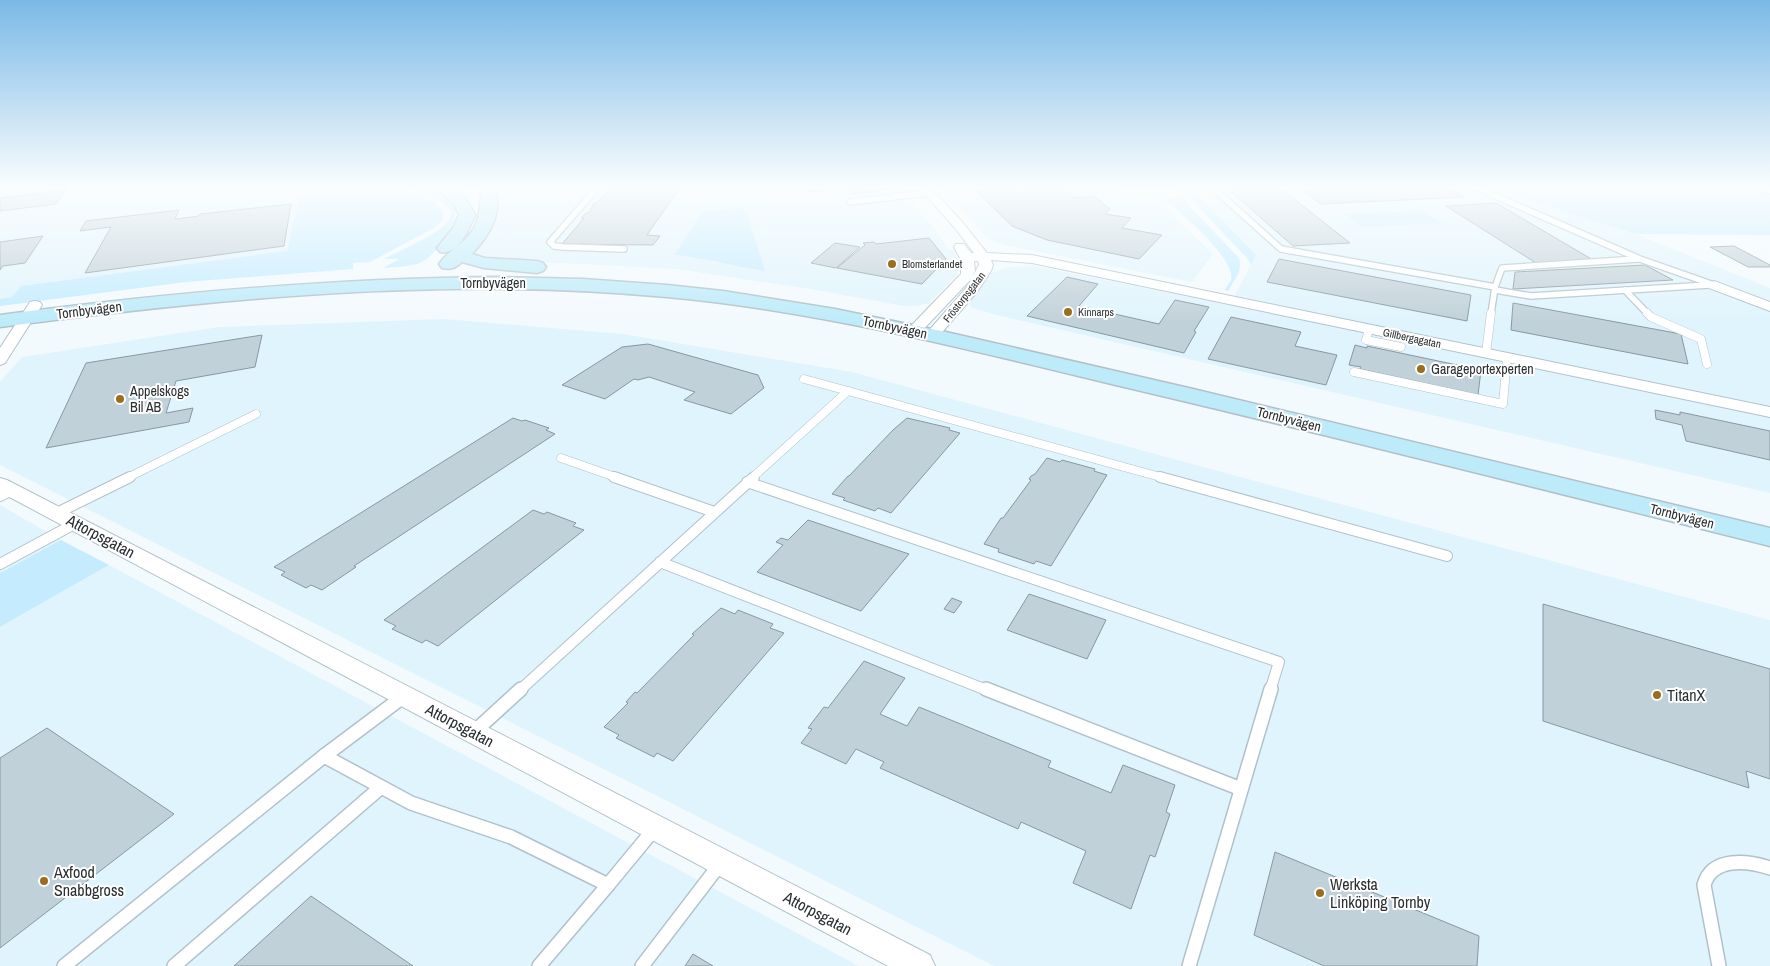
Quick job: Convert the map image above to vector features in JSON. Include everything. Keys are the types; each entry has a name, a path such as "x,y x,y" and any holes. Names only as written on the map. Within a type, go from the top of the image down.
{"main road":[{"path":"435,276 439,258 459,232"},
{"path":"435,276 461,256 478,232"},
{"path":"461,256 484,263 597,273"},
{"name":"Tornbyvägen","path":"0,310 30,311 249,292 357,285 435,276 597,273 674,278 776,290 856,303 929,327 1770,538"},
{"name":"Tornbyvägen","path":"435,276 666,291 765,303 840,316 929,327 1770,520"},
{"name":"Tornbyvägen","path":"0,321 30,311"}],"street":[{"name":"Fröstorpsgatan","path":"929,327 967,275 968,260 950,232"},
{"name":"Fröstorpsgatan","path":"929,327 980,280 984,260 958,232"},
{"name":"Gillbergagatan","path":"968,260 1054,265 1770,412"},
{"path":"1714,285 1770,307"},
{"path":"0,360 30,311"},
{"name":"Attorpsgatan","path":"4,490 66,518 919,966"}],"lane":[{"path":"557,232 550,242 554,246 624,249"},
{"path":"1262,232 1281,249 1531,296 1714,285"},
{"path":"1578,232 1640,259 1714,285"},
{"path":"1486,354 1495,289 1502,268 1640,259"},
{"path":"1625,290 1651,317 1700,339 1707,364"},
{"path":"1370,330 1366,340 1401,347"},
{"path":"1354,372 1502,404 1508,358"},
{"path":"804,379 1447,556"},
{"path":"474,732 848,391"},
{"path":"0,564 66,518 256,414"},
{"path":"561,458 714,512"},
{"path":"747,482 1279,662 1189,966"},
{"path":"660,562 1241,789"},
{"path":"64,966 324,756 404,696"},
{"path":"324,756 411,804 511,837 608,885"},
{"path":"174,966 380,788"},
{"path":"539,966 656,828"},
{"path":"642,966 721,862"},
{"path":"1719,966 1704,885 1709,872 1728,863 1746,862 1770,868"}],"shaded area":[{"path":"0,232 291,232 287,251 21,286 12,297 0,299"},
{"path":"291,232 426,232 370,262 353,263 353,269 186,282 0,306 0,299 12,297 21,286 287,251"},
{"path":"448,232 434,253 428,258 413,265 383,268 399,259 384,259 434,233"},
{"path":"488,232 714,232 674,255 703,258 717,263 736,232 936,232 948,249 952,249 955,252 960,269 956,276 929,303 904,306 816,290 677,269 485,259 475,255 476,250"},
{"path":"689,232 753,232 765,271 697,258 674,255"},
{"path":"982,232 1190,232 1213,254 1192,282 1005,245 993,241"},
{"path":"1201,232 1214,232 1239,258 1239,271 1228,291 1225,290 1231,280 1230,271 1225,260"},
{"path":"1222,232 1234,232 1256,255 1251,265 1247,258"},
{"path":"1234,232 1630,232 1770,288 1770,493 997,315 972,308 969,304 978,288 991,273 1009,267 1035,266 1230,305 1256,255"},
{"path":"1630,232 1770,232 1770,235 1636,234"},
{"path":"444,319 623,334 852,372 1770,620 1770,966 994,966 0,465 0,382 22,357 219,327"},
{"path":"0,505 61,540 0,573"},
{"path":"61,540 109,565 0,627 0,573"},
{"path":"109,565 859,966 0,966 0,627"}],"building":[{"path":"108,232 286,232 284,246 85,273"},
{"path":"572,232 649,232 647,235 660,236 653,245 562,244"},
{"path":"1027,232 1145,232 1162,235 1139,259 1047,240"},
{"path":"1277,232 1336,232 1350,243 1293,246"},
{"path":"1487,232 1545,232 1593,260 1536,263"},
{"path":"43,236 25,263 3,266 0,270 0,242"},
{"name":"Blomsterlandet","path":"929,238 946,259 922,284 837,268 865,245 863,243 874,242 876,244"},
{"path":"835,243 860,247 836,268 811,263"},
{"path":"1734,246 1770,265 1770,267 1748,267 1710,247"},
{"path":"1279,259 1471,295 1467,321 1267,282"},
{"path":"1645,265 1673,280 1513,289 1515,272"},
{"name":"Kinnarps","path":"1067,277 1098,284 1079,306 1159,324 1175,300 1209,307 1194,331 1196,332 1184,353 1027,316"},
{"path":"1513,303 1681,334 1688,364 1511,330"},
{"path":"1231,317 1301,332 1295,346 1337,355 1326,385 1208,359"},
{"name":"Appelskogs Bil AB","path":"262,335 255,367 176,381 166,413 193,408 189,422 46,448 86,363"},
{"path":"648,344 758,375 764,388 731,414 684,400 695,392 649,377 638,380 634,379 605,399 562,385 622,347"},
{"name":"Garageportexperten","path":"1355,345 1481,370 1478,395 1349,365"},
{"path":"1655,410 1680,415 1680,412 1770,431 1770,460 1686,441 1682,425 1656,419"},
{"path":"513,418 549,428 546,430 555,434 354,566 356,567 322,590 311,585 306,588 281,575 285,572 274,567"},
{"path":"907,418 950,428 949,430 960,433 891,513 878,508 875,511 843,500 845,498 832,494 893,430"},
{"path":"1047,458 1095,469 1094,471 1107,475 1051,566 1036,561 1034,564 998,552 999,549 984,544 1001,518 1003,518 1031,480 1029,479 1031,476 1035,474"},
{"path":"533,510 544,514 547,512 576,523 573,526 584,530 438,646 426,640 422,643 392,629 396,626 384,620"},
{"path":"808,520 909,554 861,611 757,572 783,545 776,542 781,538 788,540"},
{"path":"1029,594 1106,620 1087,659 1007,630"},
{"path":"952,598 962,602 954,613 944,609"},
{"name":"TitanX","path":"1543,604 1770,669 1770,779 1746,771 1749,788 1543,721"},
{"path":"721,608 735,614 738,610 773,624 770,628 784,633 673,761 657,753 654,757 616,738 619,735 604,727 628,703 626,702 635,692 637,693 694,635 692,634"},
{"path":"864,661 905,678 880,714 907,726 919,707 1051,761 1048,767 1111,793 1123,765 1175,785 1166,812 1170,814 1155,857 1150,855 1131,909 1073,883 1086,851 1021,822 1018,829 880,768 884,762 856,749 846,764 801,743 812,729 808,728 824,707 828,708"},
{"name":"Axfood Snabbgross","path":"47,728 174,814 0,948 0,758"},
{"name":"Werksta Linköping Tornby","path":"1275,852 1479,936 1477,966 1324,966 1254,935"},
{"path":"311,896 413,966 234,966"},
{"path":"693,954 713,966 685,966"}],"place":[{"name":"Blomsterlandet","path":"892,264"},
{"name":"Kinnarps","path":"1068,312"},
{"name":"Garageportexperten","path":"1421,369"},
{"name":"Appelskogs Bil AB","path":"120,399"},
{"name":"TitanX","path":"1657,695"},
{"name":"Axfood Snabbgross","path":"44,881"},
{"name":"Werksta Linköping Tornby","path":"1320,893"}]}
